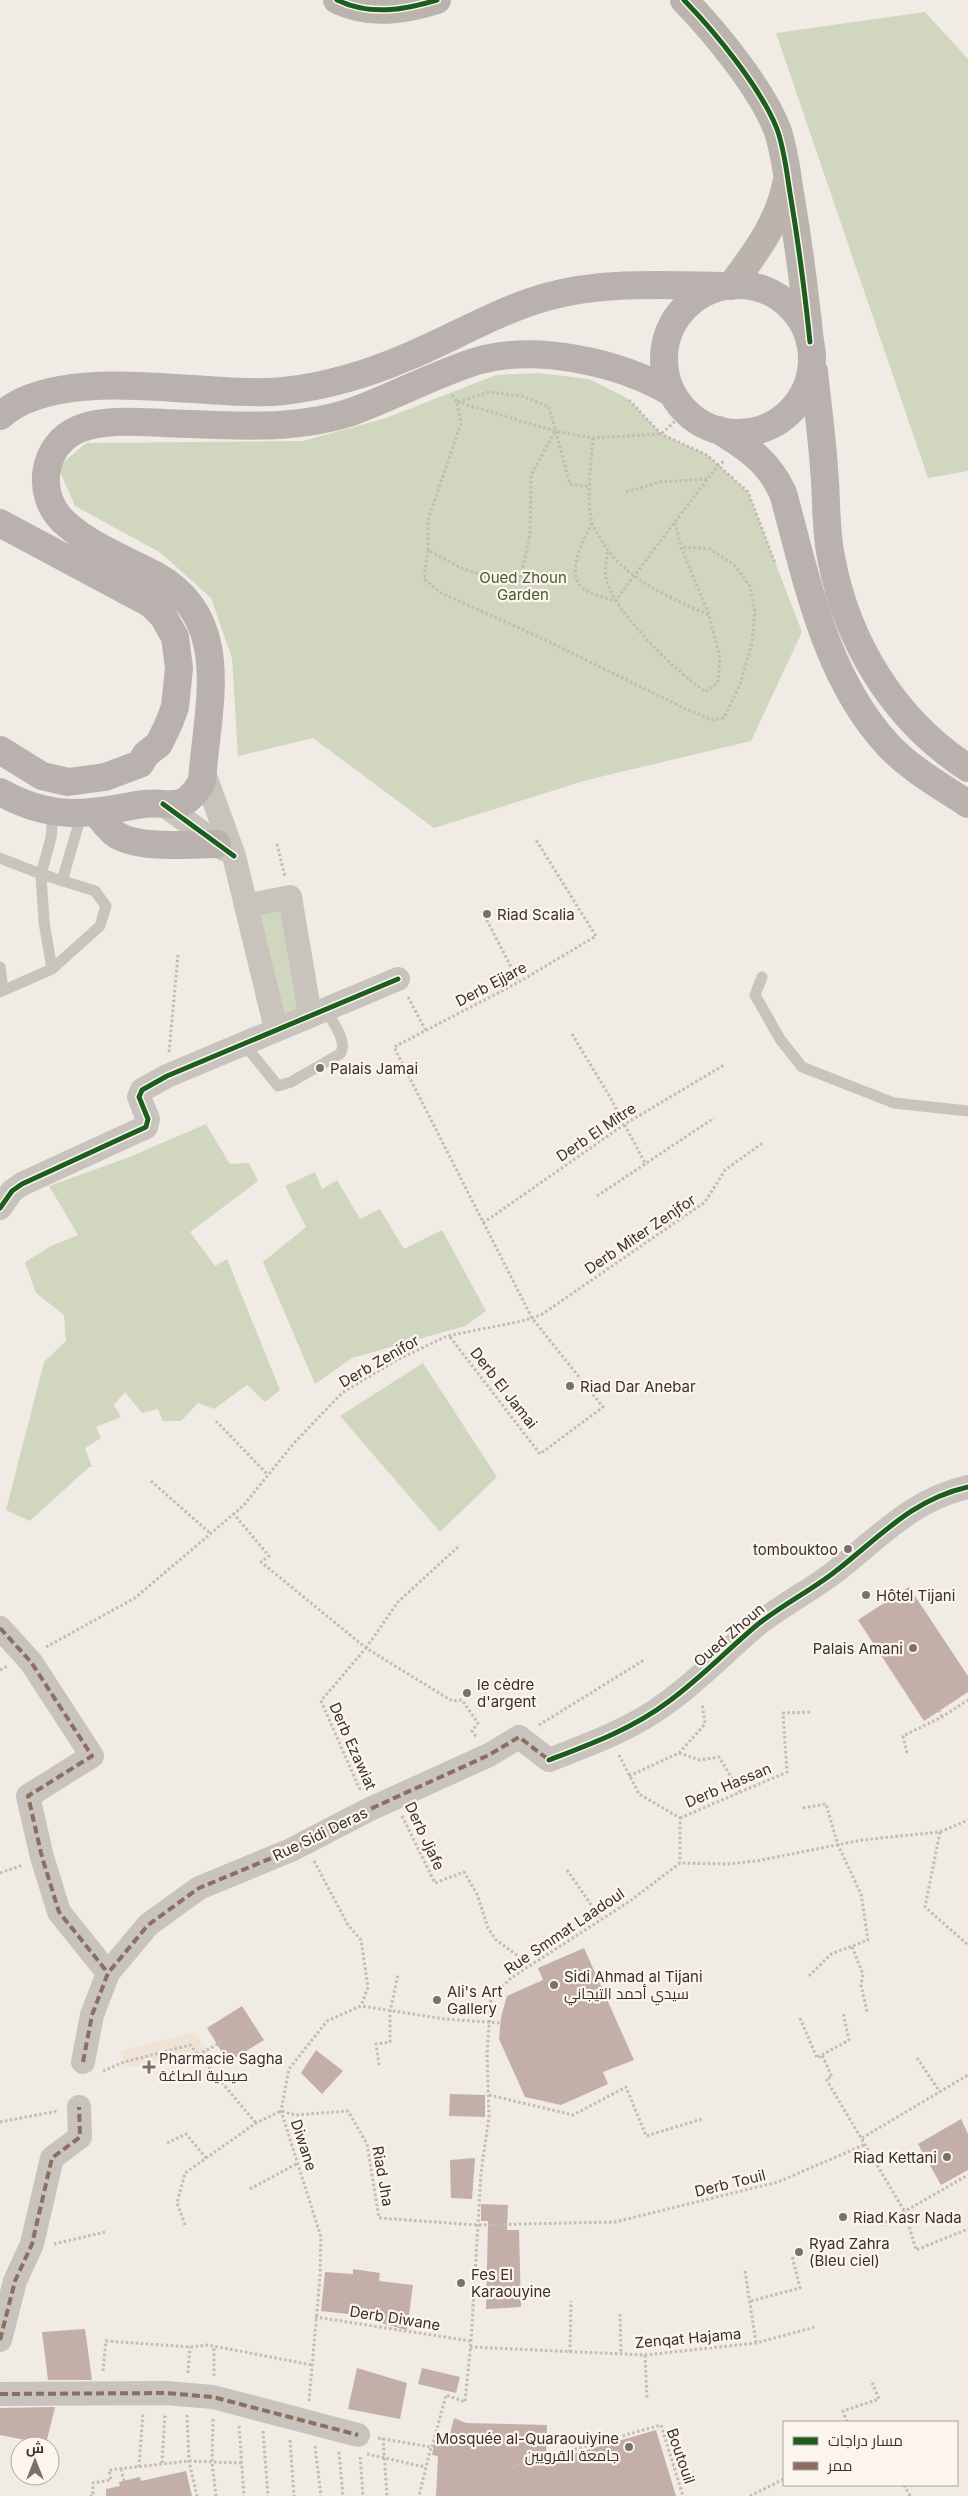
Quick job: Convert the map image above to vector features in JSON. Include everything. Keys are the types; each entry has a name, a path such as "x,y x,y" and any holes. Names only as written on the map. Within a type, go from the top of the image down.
{"main road":[{"path":"0,416 24,401 40,395 74,388 131,387 234,392 284,391 321,385 376,370 497,316 545,297 602,288 672,285 728,286 759,289 784,301 798,316 811,349 824,469 828,540 845,610 862,648 882,685 901,711 943,751 968,768"},
{"path":"679,402 664,366 665,348 670,330 679,314 692,301 708,292 728,286"},
{"path":"0,792 30,807 53,812 89,813 160,804 179,804 194,796 202,781 209,704 208,638 202,623 180,591 80,534 64,522 55,511 46,487 48,462 52,452 68,435 80,428 109,423 255,426 320,420 372,404 468,365 508,355 541,355 602,366 644,378 679,402 705,425 719,430 740,433 754,431 773,424 784,416 798,401 806,389 810,376 811,349"},
{"path":"719,430 751,451 768,465 783,493 812,598 834,658 853,696 889,746 912,766 968,804"},
{"path":"0,523 42,547 140,596 151,604 166,620 175,637 179,668 175,707 159,744 146,754 140,764 105,778 68,782 42,776 0,750"},
{"path":"89,813 115,834 131,841 225,850"}],"street":[{"path":"337,0 372,11 410,8 437,0"},
{"path":"684,0 706,23 761,100 777,129 787,175 803,274 811,349"},
{"path":"728,286 762,243 776,218 787,175"},
{"path":"202,767 225,850 246,906 276,1029"},
{"path":"160,804 225,850"},
{"path":"246,906 290,897 317,1012"},
{"path":"0,1208 12,1191 22,1184 146,1127 148,1119 140,1093 167,1076 398,979"},
{"name":"Oued Zhoun","path":"519,1737 549,1760 610,1737 639,1722 669,1702 757,1626 833,1573 890,1524 932,1498 968,1487"},
{"path":"0,1628 27,1658 92,1756 28,1796 42,1857 59,1912 108,1973"},
{"name":"Rue Sidi Deras","path":"91,2067 92,2015 108,1973 148,1925 199,1888 304,1843 369,1810 489,1756 519,1737"},
{"path":"0,2340 15,2281 32,2244 52,2158 80,2137 79,2107"},
{"path":"0,2394 102,2392 166,2393 213,2397 304,2433 352,2444"}],"lane":[{"path":"52,969 44,922 41,874 51,838 53,812"},
{"path":"62,880 89,813"},
{"path":"0,858 41,874 96,891 106,906 100,926 52,969 2,991 0,967"},
{"path":"762,977 755,995 780,1039 802,1067 894,1104 968,1111"},
{"path":"244,1044 271,1080 278,1086 284,1085 340,1054 343,1050 343,1042 317,1012"}],"path":[{"path":"457,402 489,392 522,396 549,407 570,484 590,487"},
{"path":"628,398 661,434 707,455 748,492 778,571"},
{"path":"457,402 555,431 593,438 661,434"},
{"path":"457,402 461,423 428,520 428,550 424,579 441,593 540,637 688,710 713,720 724,718 740,684 752,643 755,612 750,586 734,565 710,549 681,547"},
{"path":"661,434 679,402"},
{"path":"428,550 472,571 512,584 520,580 530,534 531,475 555,431"},
{"path":"593,438 590,487 592,523 607,552 633,577 667,596 709,615"},
{"path":"615,600 719,464 751,451"},
{"path":"626,492 660,482 707,479"},
{"path":"607,552 605,578 615,600 648,640 680,673 706,692 718,682 720,658 709,615 681,547 675,522"},
{"path":"592,523 575,560 576,578 587,592 615,600"},
{"path":"277,844 290,897"},
{"path":"482,911 519,982"},
{"path":"167,1076 178,955"},
{"path":"398,979 426,1031"},
{"path":"572,1034 625,1124 646,1165"},
{"path":"597,1196 714,1118"},
{"path":"483,1223 532,1318"},
{"path":"216,1421 268,1475"},
{"path":"151,1482 210,1532"},
{"path":"233,1513 269,1556 262,1562 366,1648 452,1701 462,1700 478,1723 472,1731 489,1756"},
{"path":"366,1648 398,1602 460,1545"},
{"path":"519,1737 644,1660"},
{"path":"629,1776 679,1753 705,1724 699,1677"},
{"path":"907,1754 903,1736 968,1700"},
{"path":"939,1710 942,1716"},
{"path":"610,1737 639,1794 680,1818 680,1862 728,1864 756,1861 838,1845 940,1832 968,1820"},
{"path":"679,1753 700,1760 718,1757 740,1792"},
{"path":"804,1808 826,1804 838,1845 861,1894 868,1940 852,1948 831,1954 809,1976"},
{"path":"940,1832 925,1907 968,1945"},
{"path":"304,1843 348,1925 361,1940 368,1988 361,2006 390,2012 500,2023"},
{"path":"567,1870 601,1919"},
{"path":"852,1948 863,1974 861,1985 867,2012"},
{"path":"378,2065 376,2044 390,2042 390,2012 398,1974"},
{"path":"800,2018 818,2058 849,2040 843,2012"},
{"path":"198,2055 225,2040"},
{"path":"91,2067 124,2062 190,2045 256,2123"},
{"path":"822,2055 832,2077 826,2080 905,2212 916,2250 968,2230"},
{"path":"917,2058 940,2092"},
{"path":"862,2138 968,2075"},
{"path":"489,2095 573,2115 626,2087 646,2136 702,2119"},
{"path":"0,2122 79,2107"},
{"path":"185,2226 176,2203 185,2173 256,2123 281,2111"},
{"path":"167,2142 186,2134 207,2159"},
{"path":"250,2189 298,2163"},
{"path":"881,2226 968,2175"},
{"path":"26,2256 50,2244 105,2232"},
{"path":"751,2301 800,2288 792,2256"},
{"path":"745,2271 756,2343"},
{"path":"570,2352 571,2301"},
{"path":"620,2314 621,2354"},
{"path":"102,2392 106,2341 190,2347 214,2346 312,2365"},
{"path":"214,2346 212,2462 216,2496"},
{"path":"139,2467 166,2393 190,2347"},
{"path":"645,2355 647,2398"},
{"path":"847,2421 843,2411 880,2399 870,2380"},
{"path":"166,2393 197,2496"},
{"path":"162,2463 166,2393"},
{"path":"239,2425 244,2496"},
{"path":"263,2430 268,2496"},
{"path":"294,2496 304,2433"},
{"path":"304,2433 321,2496"},
{"path":"383,2438 386,2496"},
{"path":"352,2444 383,2438 432,2447 419,2496"},
{"path":"343,2496 352,2444"},
{"path":"352,2444 363,2496"},
{"path":"90,2496 93,2496 93,2483 111,2480 110,2470 188,2461 242,2462"},
{"path":"122,2469 124,2481"},
{"path":"750,2496 783,2480"}],"green space":[{"path":"925,12 968,59 968,471 928,478 776,33"},
{"name":"Oued Zhoun Garden","path":"539,373 589,379 627,398 661,434 707,455 748,492 802,632 751,741 587,780 434,828 313,738 238,756 232,658 211,598 161,553 75,506 58,467 86,443 303,441 386,418 496,375"},
{"path":"291,898 313,1023 280,1037 249,907"},
{"path":"206,1124 230,1164 249,1163 258,1181 190,1232 215,1266 227,1259 280,1390 265,1402 247,1385 214,1409 198,1403 181,1421 163,1421 158,1409 142,1413 125,1392 114,1405 121,1417 96,1427 101,1438 85,1448 92,1467 89,1467 30,1521 6,1510 44,1362 66,1341 64,1315 36,1293 25,1262 51,1246 78,1235 49,1186 127,1158"},
{"path":"315,1172 322,1189 337,1180 360,1219 380,1209 404,1249 442,1230 486,1311 465,1326 352,1358 315,1384 263,1262 306,1227 285,1186"},
{"path":"423,1363 497,1477 440,1532 340,1416"}],"shaded area":[{"path":"194,2032 213,2059 192,2068 181,2055 127,2068 120,2051"}],"building":[{"name":"Palais Amani","path":"909,1587 968,1676 968,1692 924,1721 858,1620"},
{"path":"584,1948 634,2060 603,2072 608,2084 561,2105 525,2097 499,2039 501,2017 507,1996 543,1980 538,1968"},
{"path":"242,2006 264,2040 228,2062 207,2028"},
{"path":"316,2050 343,2071 322,2094 301,2073"},
{"path":"450,2094 485,2095 485,2117 449,2116"},
{"name":"Riad Kettani","path":"961,2119 968,2134 968,2170 941,2185 918,2144"},
{"path":"475,2158 472,2199 451,2198 450,2160"},
{"path":"481,2204 508,2205 507,2230 519,2230 521,2307 486,2309 488,2221 481,2221"},
{"path":"353,2269 380,2273 379,2281 413,2285 407,2330 348,2314 321,2311 325,2272 353,2274"},
{"path":"85,2329 92,2380 48,2380 42,2332"},
{"path":"357,2368 407,2383 400,2419 348,2409"},
{"path":"422,2368 460,2377 456,2393 418,2384"},
{"path":"55,2407 48,2436 10,2437 0,2435 0,2408"},
{"name":"Mosquée al-Quaraouiyine جامعة القرويين","path":"454,2418 466,2423 547,2425 546,2462 656,2430 676,2496 436,2496 438,2456 432,2455 435,2439 448,2442"},
{"path":"186,2471 192,2496 106,2496 106,2489 120,2486 119,2482 140,2477 141,2481"}],"marked path":[{"path":"0,1628 31,1662 92,1756 28,1796 42,1857 59,1912 108,1973"},
{"path":"83,2062 92,2015 108,1973 148,1925 199,1888 291,1850 368,1810 489,1755 519,1737 549,1760"},
{"path":"0,2340 15,2281 32,2244 52,2158 80,2137 79,2107"},
{"path":"0,2394 166,2393 213,2397 358,2435"}],"cycle path":[{"path":"337,0 349,5 374,10 400,9 437,0"},
{"path":"684,0 709,28 749,79 770,113 780,137 802,270 810,342"},
{"path":"163,804 234,856"},
{"path":"0,1208 12,1191 22,1184 146,1127 148,1119 139,1097 142,1090 167,1076 398,979"},
{"path":"549,1760 611,1735 654,1712 691,1684 757,1625 832,1574 911,1511 947,1493 968,1487"}],"place":[{"name":"Riad Scalia","path":"487,914"},
{"name":"Palais Jamai","path":"320,1068"},
{"name":"Riad Dar Anebar","path":"570,1386"},
{"name":"tombouktoo","path":"848,1549"},
{"name":"Hôtel Tijani","path":"866,1595"},
{"name":"Palais Amani","path":"913,1648"},
{"name":"le cèdre d'argent","path":"467,1693"},
{"name":"Sidi Ahmad al Tijani سيدي أحمد التيجاني","path":"554,1985"},
{"name":"Ali's Art Gallery","path":"437,2000"},
{"name":"Pharmacie Sagha صيدلية الصاغة","path":"149,2067"},
{"name":"Riad Kettani","path":"947,2157"},
{"name":"Riad Kasr Nada","path":"843,2217"},
{"name":"Ryad Zahra (Bleu ciel)","path":"799,2252"},
{"name":"Fes El Karaouyine","path":"461,2283"},
{"name":"Mosquée al-Quaraouiyine جامعة القرويين","path":"629,2447"}]}
